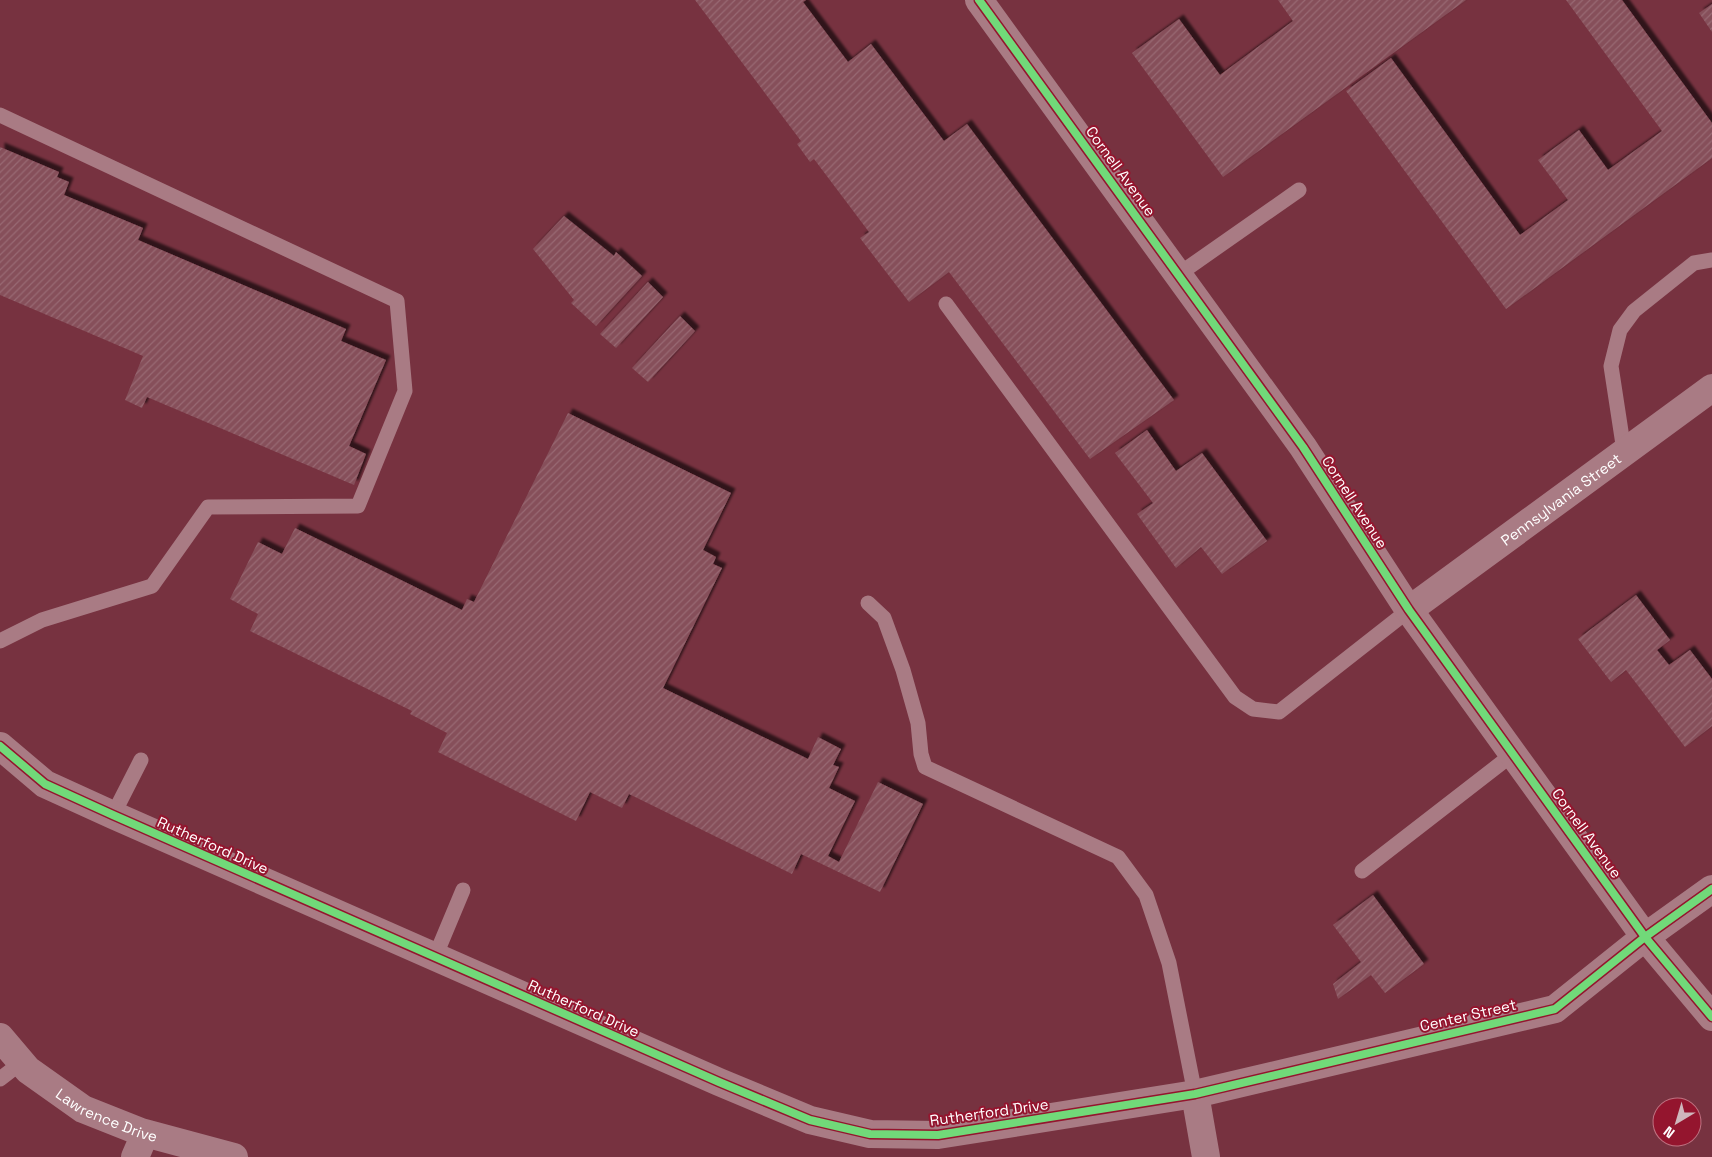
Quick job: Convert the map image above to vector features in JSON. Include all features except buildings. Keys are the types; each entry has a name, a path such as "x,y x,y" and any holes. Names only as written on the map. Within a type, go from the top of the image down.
{"street":[{"name":"Cornell Avenue","path":"979,0 1303,447 1409,610 1645,937 1712,1016"},
{"name":"Pennsylvania Street","path":"1409,610 1452,576 1538,517 1624,451 1712,388"},
{"name":"Rutherford Drive","path":"0,746 45,784 112,815 810,1120 870,1134 938,1135 1195,1094"},
{"name":"Center Street","path":"1195,1094 1555,1008 1645,937 1712,889"},
{"name":"Lawrence Drive","path":"0,1037 28,1070 83,1109 140,1145 234,1157"},
{"path":"1195,1094 1206,1157"}],"lane":[{"path":"0,115 397,301 405,391 358,506 208,507 152,586 42,620 0,641"},
{"path":"1179,274 1299,190"},
{"path":"1624,451 1611,366 1620,330 1634,310 1694,263 1712,260"},
{"path":"946,304 1235,697 1253,709 1279,712 1409,610"},
{"path":"868,602 884,618 903,670 918,723 921,754 926,767 1118,857 1146,895 1169,963 1195,1094"},
{"path":"1362,870 1513,754"},
{"path":"112,815 141,760"},
{"path":"436,957 463,890"},
{"path":"0,1079 22,1062"}],"cycle path":[{"path":"979,0 1303,447 1409,610 1645,937 1712,1017"},
{"path":"0,746 45,784 113,815 719,1082 810,1120 870,1134 938,1135 1195,1094 1555,1009 1645,937 1712,889"}]}
